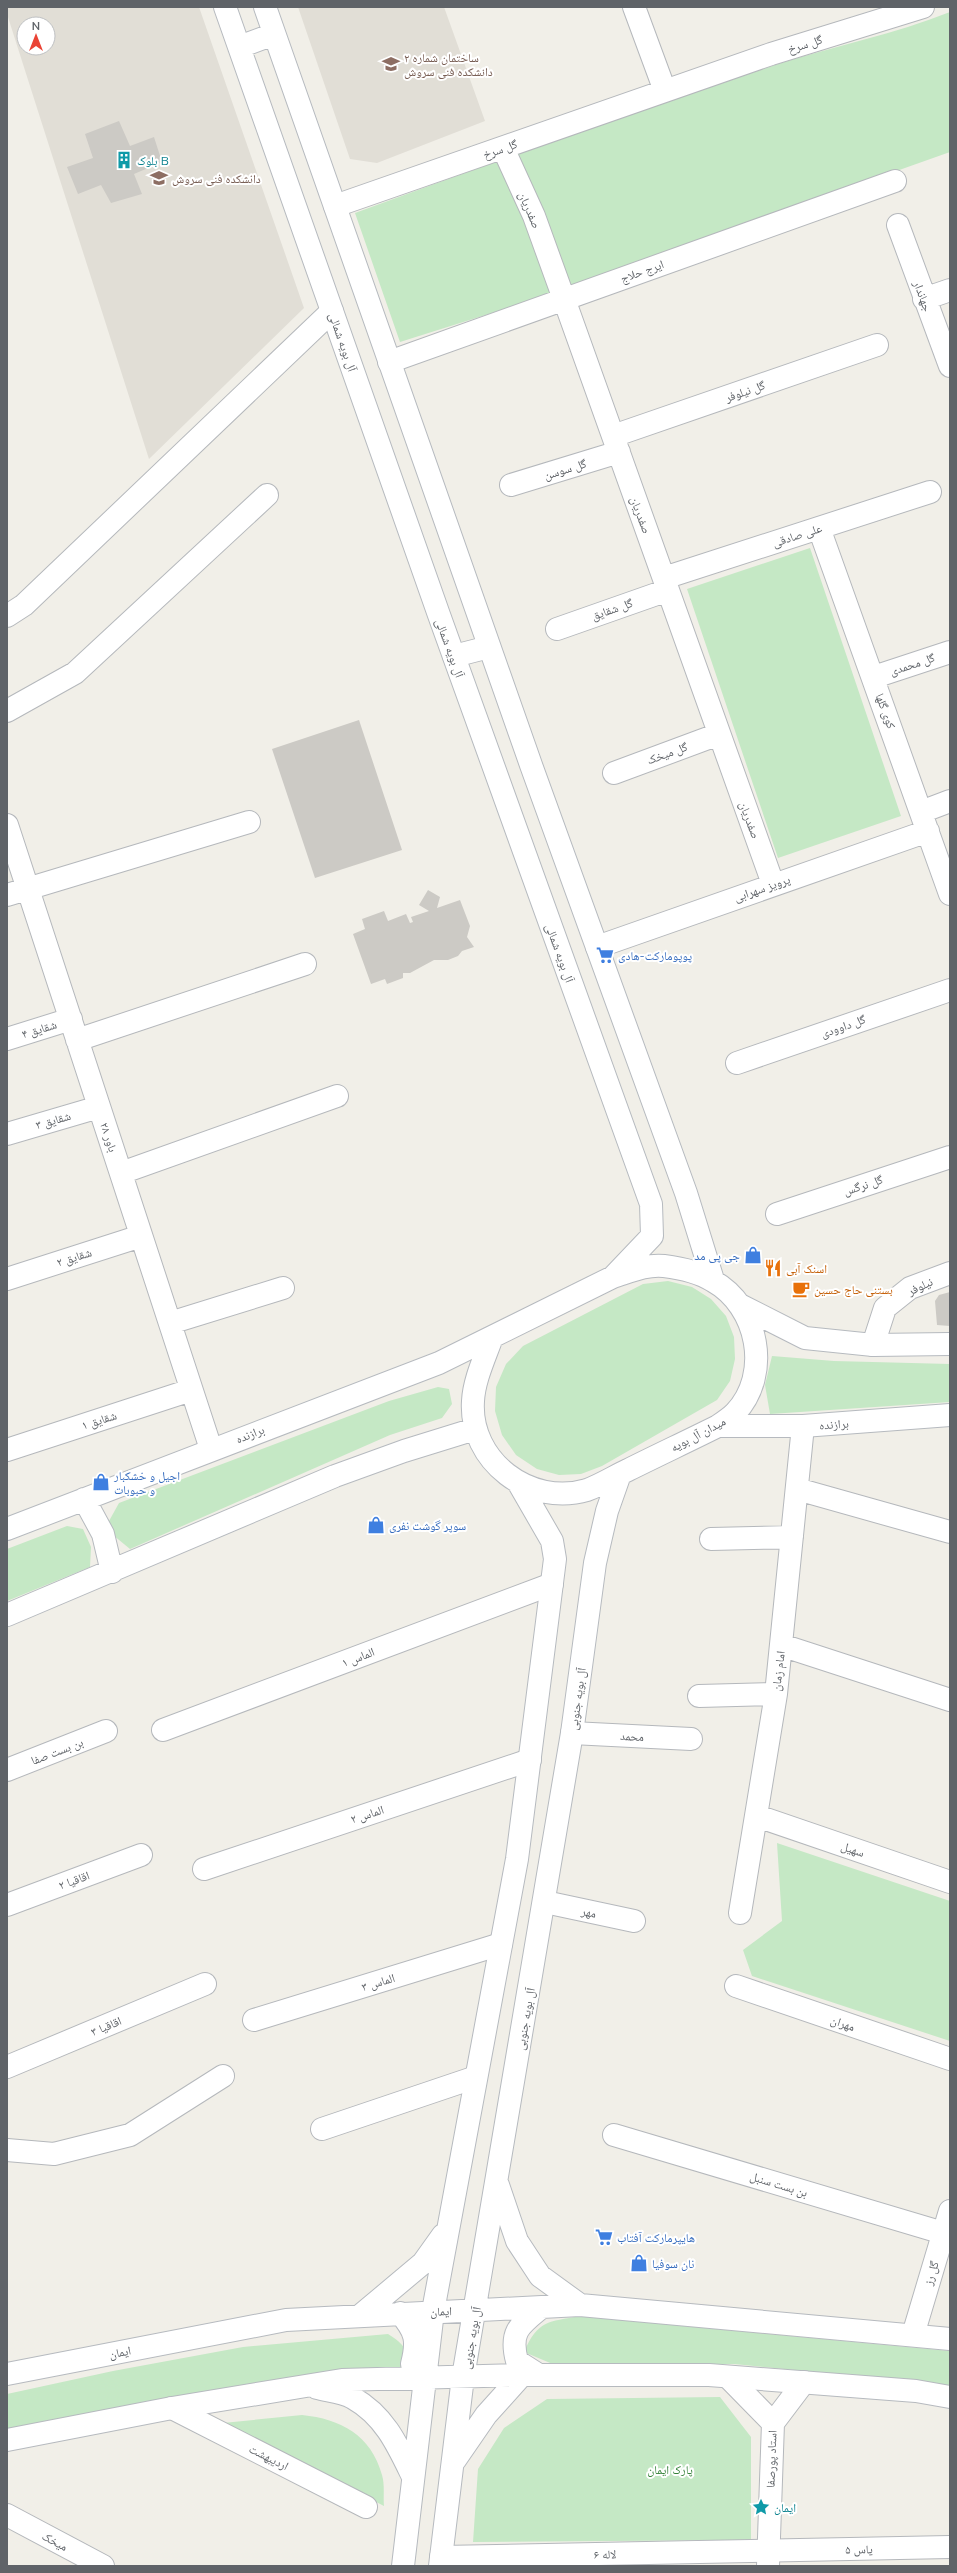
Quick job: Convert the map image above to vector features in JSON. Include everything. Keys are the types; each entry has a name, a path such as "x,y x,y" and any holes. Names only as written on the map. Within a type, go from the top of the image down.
{"street":[{"name":"آل بویه شمالی","path":"225,7 454,656 651,1204 652,1236 613,1277"},
{"path":"264,7 489,647 686,1193 713,1280"},
{"path":"634,7 665,91"},
{"name":"گل سرخ","path":"335,206 771,54 924,7"},
{"path":"239,47 274,34"},
{"name":"صفدریان","path":"503,148 534,216 773,884"},
{"name":"ایرج حلاج","path":"389,362 895,181"},
{"name":"جهاندار","path":"898,225 924,299 950,366"},
{"path":"924,299 950,290"},
{"path":"7,616 24,605 332,311"},
{"name":"گل نیلوفر","path":"616,444 877,345"},
{"name":"گل سوسن","path":"511,486 616,444"},
{"name":"علی صادقی","path":"666,584 819,528 930,492"},
{"path":"7,711 75,673 267,494"},
{"name":"کوی گلها","path":"819,528 874,677 950,894"},
{"name":"گل شقایق","path":"557,629 666,584"},
{"path":"454,656 489,647"},
{"name":"گل محمدی","path":"874,677 950,652"},
{"name":"گل میخک","path":"614,773 719,734"},
{"name":"پرویز سهرابی","path":"597,947 773,884 925,822 950,802"},
{"path":"7,895 249,822"},
{"name":"باور ۲۸","path":"7,824 211,1449"},
{"path":"77,1040 305,964"},
{"name":"گل داوودی","path":"737,1063 950,990"},
{"name":"شقایق ۴","path":"7,1039 70,1019"},
{"path":"121,1173 337,1096"},
{"name":"شقایق ۳","path":"7,1134 99,1107"},
{"name":"گل نرگس","path":"777,1214 950,1157"},
{"name":"شقایق ۲","path":"7,1279 141,1236"},
{"name":"میدان آل بویه","path":"662,1266 696,1273 713,1280 740,1305 750,1322 755,1341 756,1360 753,1379 746,1397 735,1413 718,1426 587,1490 559,1494 531,1489 506,1475 487,1454 475,1429 473,1401 492,1337 613,1277 642,1267 662,1266"},
{"name":"نیلوفر","path":"873,1345 885,1308 910,1288 950,1273"},
{"path":"170,1324 283,1288"},
{"path":"740,1305 805,1338 873,1345 950,1344"},
{"name":"برازنده","path":"7,1529 211,1449 439,1363 492,1337"},
{"name":"شقایق ۱","path":"7,1450 192,1390"},
{"name":"برازنده","path":"718,1426 803,1426 950,1415"},
{"name":"امام زمان","path":"740,1913 776,1694 803,1426"},
{"path":"7,1615 112,1572 335,1476 404,1451 475,1429"},
{"name":"آل بویه جنوبی","path":"441,2562 464,2377 496,2180 545,1902 572,1733 595,1563 607,1511 620,1474"},
{"path":"402,2566 432,2311 517,1859 556,1559 552,1541 518,1482"},
{"path":"797,1489 950,1532"},
{"path":"84,1499 103,1534 112,1572"},
{"path":"711,1539 792,1537"},
{"name":"الماس ۱","path":"163,1730 552,1584"},
{"path":"781,1645 950,1700"},
{"path":"699,1696 776,1694"},
{"name":"بن بست صفا","path":"7,1770 106,1731"},
{"name":"محمد","path":"572,1733 691,1739"},
{"name":"الماس ۲","path":"204,1869 530,1760"},
{"name":"سهیل","path":"757,1816 950,1882"},
{"name":"اقاقیا ۲","path":"7,1905 142,1855"},
{"name":"مهر","path":"545,1902 634,1921"},
{"name":"الماس ۳","path":"254,2020 501,1944"},
{"name":"اقاقیا ۳","path":"7,2067 204,1984"},
{"name":"مهران","path":"736,1986 950,2059"},
{"path":"7,2150 54,2154 130,2135 223,2076"},
{"path":"322,2129 476,2078"},
{"name":"بن بست سنبل","path":"614,2135 947,2234"},
{"path":"496,2180 517,2241 540,2276 580,2304"},
{"name":"گل رز","path":"913,2335 947,2234 950,2211"},
{"path":"361,2315 423,2263 447,2229"},
{"name":"ایمان","path":"7,2374 286,2320 580,2304 950,2339"},
{"path":"530,2375 517,2361 513,2346 516,2330 542,2306"},
{"path":"399,2378 412,2364 417,2346 412,2327 400,2313"},
{"path":"453,2463 486,2415 530,2375"},
{"path":"7,2440 172,2408 342,2380 530,2375 728,2377 916,2391 950,2397"},
{"path":"728,2377 773,2423 804,2382"},
{"path":"308,2386 352,2397 379,2417 393,2437 413,2478"},
{"name":"اردیبهشت","path":"172,2408 366,2507"},
{"name":"استاد پورصفا","path":"768,2558 773,2423"},
{"name":"میخک","path":"7,2515 103,2566"},
{"name":"یاس ۵","path":"768,2558 950,2547"},
{"name":"لاله ۶","path":"441,2562 768,2558"}],"shaded area":[{"name":"دانشکده فنی سروش","path":"7,7 199,7 304,308 149,459 20,56 56,56 56,16 16,16 16,42 7,14"},
{"name":"ساختمان شماره ۲ دانشکده فنی سروش","path":"298,7 444,7 485,121 377,163 350,159"}],"green space":[{"path":"950,12 950,152 536,299 400,342 355,213 566,137 778,64 908,27"},
{"path":"810,548 901,816 778,858 687,589"},
{"path":"668,1281 692,1287 711,1299 726,1316 734,1337 735,1359 730,1381 717,1400 602,1466 581,1474 559,1475 537,1469 516,1455 502,1435 495,1411 496,1387 506,1364 523,1346 643,1284"},
{"path":"772,1356 834,1361 950,1364 950,1402 770,1414 765,1385"},
{"path":"438,1387 449,1389 452,1404 442,1418 390,1435 130,1549 113,1535 109,1521 119,1503 389,1401"},
{"path":"67,1526 83,1529 91,1547 90,1567 7,1601 7,1549"},
{"path":"777,1843 950,1901 950,2041 752,1976 743,1950 782,1921"},
{"path":"580,2316 950,2351 950,2386 734,2364 555,2365 524,2352 534,2334 545,2324"},
{"path":"388,2334 398,2341 404,2348 406,2357 403,2369 7,2429 7,2394 113,2371 243,2347"},
{"name":"پارک ایمان","path":"720,2397 751,2437 751,2540 473,2542 478,2469 504,2428 547,2399"},
{"path":"302,2415 329,2420 342,2425 362,2439 377,2461 382,2475 384,2506 223,2423"}],"building":[{"name":"بلوک B","path":"119,121 130,146 154,137 162,162 134,174 142,194 111,203 101,185 78,194 67,167 93,158 85,134"},
{"path":"359,720 402,850 315,878 272,749"},
{"path":"428,890 440,897 437,908 460,900 470,926 467,937 474,947 462,951 458,956 448,960 434,960 410,973 403,973 403,978 387,984 385,979 371,984 353,934 365,929 362,919 384,911 388,921 406,914 410,923 413,922 411,917 429,911 419,905"},
{"path":"950,1292 950,1326 937,1325 935,1301 939,1295"}],"place":[{"name":"ساختمان شماره ۲ دانشکده فنی سروش","path":"391,64"},
{"name":"بلوک B","path":"124,160"},
{"name":"دانشکده فنی سروش","path":"159,178"},
{"name":"پوپومارکت-هادی","path":"605,955"},
{"name":"جی پی مد","path":"753,1255"},
{"name":"اسنک آبی","path":"773,1268"},
{"name":"بستنی حاج حسین","path":"801,1289"},
{"name":"اجیل و خشکبار و حبوبات","path":"101,1482"},
{"name":"سوپر گوشت نفری","path":"376,1525"},
{"name":"هایپرمارکت آفتاب","path":"604,2237"},
{"name":"نان سوفیا","path":"639,2263"},
{"name":"ایمان","path":"761,2507"}]}
